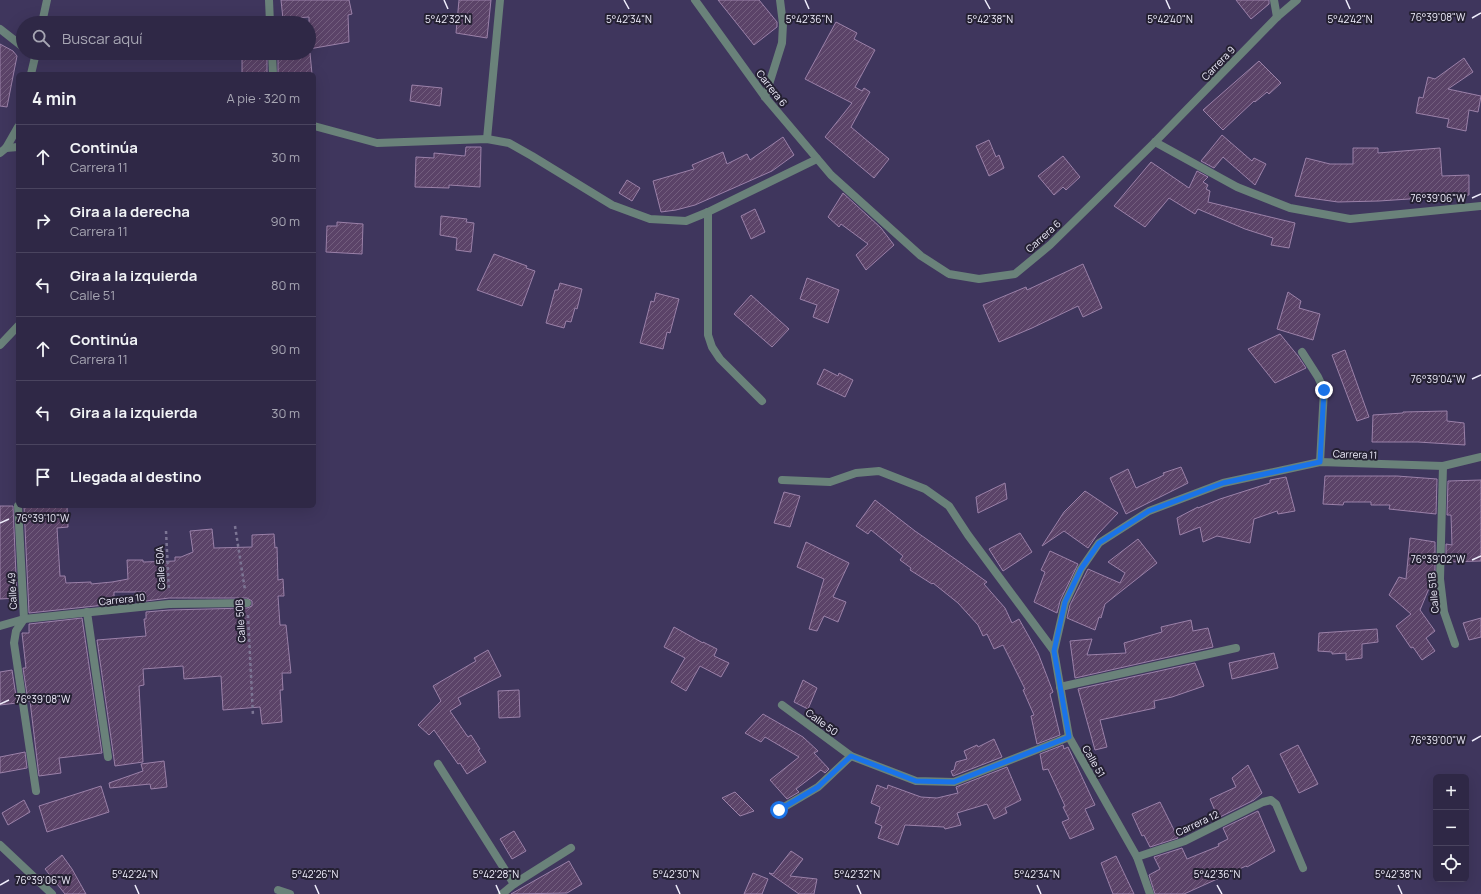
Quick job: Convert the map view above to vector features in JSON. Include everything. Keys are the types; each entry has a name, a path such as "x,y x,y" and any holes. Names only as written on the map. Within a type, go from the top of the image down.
{"street":[{"path":"44,16 47,0"},
{"path":"269,0 270,16"},
{"path":"487,139 500,0"},
{"name":"Carrera 6","path":"695,0 765,97 831,175 921,256 950,274 979,279 1015,274 1050,245 1155,142"},
{"path":"765,97 782,43 783,24 780,0"},
{"path":"1274,0 1277,17"},
{"name":"Carrera 9","path":"1155,142 1277,17 1297,0"},
{"path":"0,29 16,42"},
{"path":"31,72 33,60"},
{"path":"272,60 273,72"},
{"path":"316,127 377,143 487,139 509,143 612,205 650,219 686,221 708,212 817,159"},
{"path":"3,150 16,130"},
{"path":"1155,142 1237,187 1290,208 1350,219 1481,206"},
{"path":"3,150 16,147"},
{"path":"708,212 708,335 712,347 720,359 762,401"},
{"path":"0,345 16,328"},
{"path":"1302,352 1318,377 1324,390 1320,462"},
{"name":"Carrera 11","path":"1099,543 1149,511 1223,483 1320,462 1443,466 1481,457"},
{"name":"Calle 51B","path":"1443,466 1440,579 1444,612 1455,644"},
{"path":"782,480 830,482 856,473 879,471 925,489 949,506 968,536 1054,651"},
{"name":"Calle 49","path":"18,508 24,619 16,631 14,643 36,791"},
{"name":"Calle 51","path":"1099,543 1081,569 1065,602 1054,651 1069,737 1137,857 1150,894"},
{"name":"Carrera 10","path":"0,626 24,619 169,604 247,603"},
{"path":"87,612 108,756"},
{"path":"1060,688 1236,648"},
{"name":"Calle 50","path":"782,705 851,756"},
{"path":"779,810 818,787 851,756 916,781 954,782 1069,737"},
{"path":"438,764 514,884"},
{"name":"Carrera 12","path":"1137,857 1185,841 1263,802 1271,800 1276,804 1303,868"},
{"path":"0,845 52,894"},
{"path":"502,894 514,884 571,848"},
{"path":"278,890 290,894"}],"path":[{"name":"Calle 50B","path":"235,526 247,603 253,716"},
{"name":"Calle 50A","path":"166,531 169,604"}],"building":[{"path":"281,0 349,0 352,14 348,15 349,42 316,48 316,16 283,16"},
{"path":"459,0 491,0 487,38 456,33"},
{"path":"718,0 759,0 777,22 777,27 754,45"},
{"path":"1236,0 1269,0 1269,4 1251,19"},
{"path":"836,22 857,33 854,39 875,50 855,87 862,91 864,88 870,92 851,127 889,159 874,178 825,137 852,103 805,79"},
{"path":"0,44 13,51 16,55 16,60 7,107 0,106"},
{"path":"1464,58 1473,72 1448,89 1481,96 1478,112 1469,110 1466,131 1447,127 1449,119 1416,113 1419,97 1423,98 1428,77 1435,79"},
{"path":"242,60 267,60 267,72 242,72"},
{"path":"278,60 311,60 312,72 278,72"},
{"path":"1259,61 1281,83 1269,94 1267,92 1255,102 1254,101 1223,130 1203,110"},
{"path":"412,85 442,88 440,106 410,101"},
{"path":"1222,135 1252,161 1254,158 1266,164 1255,185 1223,157 1214,168 1201,161"},
{"path":"783,137 794,155 772,171 695,205 661,212 653,181 694,169 692,165 723,152 727,164 747,154 750,160"},
{"path":"989,140 996,157 999,155 1004,168 989,176 976,146"},
{"path":"466,147 481,147 480,187 449,185 449,188 415,187 416,157 434,158 434,153 465,156"},
{"path":"1353,148 1378,148 1378,153 1440,148 1442,176 1469,175 1469,195 1338,202 1295,196 1306,158 1330,164 1353,164"},
{"path":"1063,156 1080,177 1066,190 1063,187 1054,195 1038,176"},
{"path":"1151,162 1189,188 1197,171 1208,177 1203,182 1208,185 1206,189 1210,191 1208,202 1295,223 1289,248 1271,245 1273,238 1245,229 1198,209 1195,214 1169,198 1145,227 1114,206"},
{"path":"627,180 640,188 632,201 619,193"},
{"path":"843,193 881,228 894,245 866,270 856,255 868,244 841,224 839,227 828,217"},
{"path":"755,209 765,232 751,239 741,216"},
{"path":"441,216 467,219 466,222 474,223 471,252 456,250 457,238 440,235"},
{"path":"337,222 363,224 362,254 326,252 327,226 337,226"},
{"path":"494,254 527,266 526,268 535,271 522,306 477,290"},
{"path":"1083,264 1102,308 1083,317 1078,306 999,342 983,305 1026,287 1027,290"},
{"path":"807,278 839,290 828,323 813,317 817,305 800,299"},
{"path":"560,283 582,289 577,309 575,308 571,322 566,321 564,328 546,323 555,290 558,290"},
{"path":"1288,292 1301,301 1299,308 1320,314 1313,340 1277,329"},
{"path":"656,293 679,299 670,333 667,332 663,349 640,343 651,301 654,302"},
{"path":"751,295 789,329 772,347 734,314"},
{"path":"1280,334 1306,368 1275,383 1248,349"},
{"path":"1345,350 1369,417 1357,421 1332,355"},
{"path":"824,369 838,376 839,373 853,380 845,397 817,384"},
{"path":"1447,411 1447,421 1464,423 1465,445 1418,442 1372,442 1373,415 1403,412"},
{"path":"1181,467 1188,483 1126,514 1110,478 1128,469 1136,488 1164,475 1163,473"},
{"path":"1325,476 1397,476 1437,479 1436,514 1389,509 1390,505 1371,505 1371,502 1344,502 1343,505 1323,504"},
{"path":"1286,477 1295,511 1278,514 1277,511 1254,519 1250,543 1217,536 1203,542 1200,527 1180,535 1177,518 1198,507 1270,483 1270,480"},
{"path":"1481,480 1481,561 1446,562 1446,544 1452,545 1451,515 1447,515 1448,481"},
{"path":"1005,483 1007,499 978,513 976,497"},
{"path":"1085,491 1118,513 1097,535 1088,548 1064,531 1042,546 1064,512"},
{"path":"784,492 800,496 790,527 774,523"},
{"path":"875,500 915,531 987,582 984,584 1005,608 1012,623 1019,619 1038,653 1053,692 1050,694 1060,735 1037,744 1031,716 1034,715 1023,690 1025,689 1003,645 994,649 987,634 983,636 978,625 958,603 933,583 932,584 910,570 911,568 900,560 903,556 871,530 868,534 856,526"},
{"path":"0,506 13,506 17,598 0,599"},
{"path":"24,508 67,508 68,527 57,528 60,576 65,576 66,583 91,582 91,584 128,579 127,560 143,560 143,562 175,561 175,557 181,557 193,552 190,531 212,529 214,548 252,547 252,535 274,534 275,548 277,547 278,580 283,579 284,596 278,596 280,625 286,625 291,673 282,673 283,690 280,690 282,722 262,724 260,707 223,710 221,676 184,679 183,666 143,669 144,685 139,686 143,762 115,766 97,640 146,636 144,619 146,619 146,612 247,608 252,606 252,601 247,598 169,598 146,601 145,592 114,592 114,604 29,613"},
{"path":"1020,533 1032,552 1003,571 989,549"},
{"path":"1410,538 1435,542 1435,576 1432,588 1430,586 1420,610 1435,631 1426,638 1435,651 1422,660 1413,647 1411,648 1396,626 1411,614 1389,595 1399,577 1406,579"},
{"path":"1138,539 1157,563 1105,604 1101,618 1099,617 1095,630 1067,618 1070,605 1088,569 1120,583 1125,573 1108,562"},
{"path":"806,542 849,563 833,597 846,602 838,622 824,616 817,631 809,629 824,579 797,567"},
{"path":"1050,551 1078,564 1060,601 1057,613 1034,602 1045,572 1041,570"},
{"path":"82,618 102,753 59,758 61,773 39,776 30,701 28,701 23,668 26,668 22,633 29,633 29,624"},
{"path":"1481,618 1481,637 1469,640 1463,623"},
{"path":"1191,620 1193,631 1208,628 1213,647 1075,678 1070,641 1092,639 1087,655 1126,653 1124,643 1162,632 1161,627"},
{"path":"674,627 717,649 714,656 729,663 721,677 700,666 686,691 671,682 685,658 664,647"},
{"path":"1377,629 1378,642 1362,644 1362,658 1346,660 1346,653 1332,654 1332,652 1318,651 1319,633"},
{"path":"488,650 501,676 458,698 461,704 450,711 468,737 471,735 486,762 467,774 460,763 458,764 434,730 429,735 418,725 441,701 433,686 476,661 474,658"},
{"path":"1274,653 1278,668 1232,679 1229,663"},
{"path":"1195,663 1204,686 1172,697 1154,701 1155,708 1100,720 1107,747 1095,750 1078,689"},
{"path":"12,670 17,703 0,705 0,672"},
{"path":"803,680 817,688 808,709 794,702"},
{"path":"519,690 520,717 499,718 498,691"},
{"path":"763,714 803,737 818,751 814,753 829,769 825,773 821,770 796,789 799,792 787,799 770,780 799,757 765,737 761,742 745,733"},
{"path":"994,739 1002,757 953,776 951,771 954,770 956,762 967,759 964,751 977,745 978,747"},
{"path":"1063,745 1064,749 1068,747 1095,805 1085,809 1094,829 1070,839 1062,822 1069,819 1063,807 1065,806 1048,769 1043,770 1040,754"},
{"path":"1298,745 1318,784 1299,793 1280,754"},
{"path":"25,752 27,768 0,773 0,757"},
{"path":"164,761 167,787 151,789 150,784 110,788 109,783 143,771 141,764"},
{"path":"1248,765 1262,793 1254,800 1218,818 1210,799 1236,787 1232,778"},
{"path":"1007,767 1021,800 1005,808 1007,813 994,819 987,804 957,813 961,825 945,829 944,827 905,825 898,845 878,838 882,826 875,823 880,807 871,803 877,785 887,789 888,785 921,797 937,798 958,793 956,787"},
{"path":"101,786 109,812 47,832 39,806"},
{"path":"735,792 754,811 740,816 722,798"},
{"path":"24,800 30,812 8,825 2,813"},
{"path":"1160,802 1178,838 1150,847 1144,835 1142,836 1132,814"},
{"path":"1258,811 1275,851 1247,867 1246,866 1184,894 1155,894 1149,875 1160,869 1154,857 1182,848 1187,859 1219,846 1218,844 1228,839 1223,828"},
{"path":"514,831 526,851 512,859 500,839"},
{"path":"791,851 803,859 790,876 817,879 814,894 799,894 769,873 773,874"},
{"path":"62,855 86,894 65,894 45,869"},
{"path":"1116,856 1134,894 1113,894 1101,863"},
{"path":"569,861 582,884 567,893 511,894"},
{"path":"753,873 768,879 762,894 744,894"}],"route":[{"path":"779,810 818,787 851,756 916,781 954,782 1069,737 1054,651 1065,602 1081,569 1099,543 1149,511 1223,483 1320,462 1324,390"}]}
